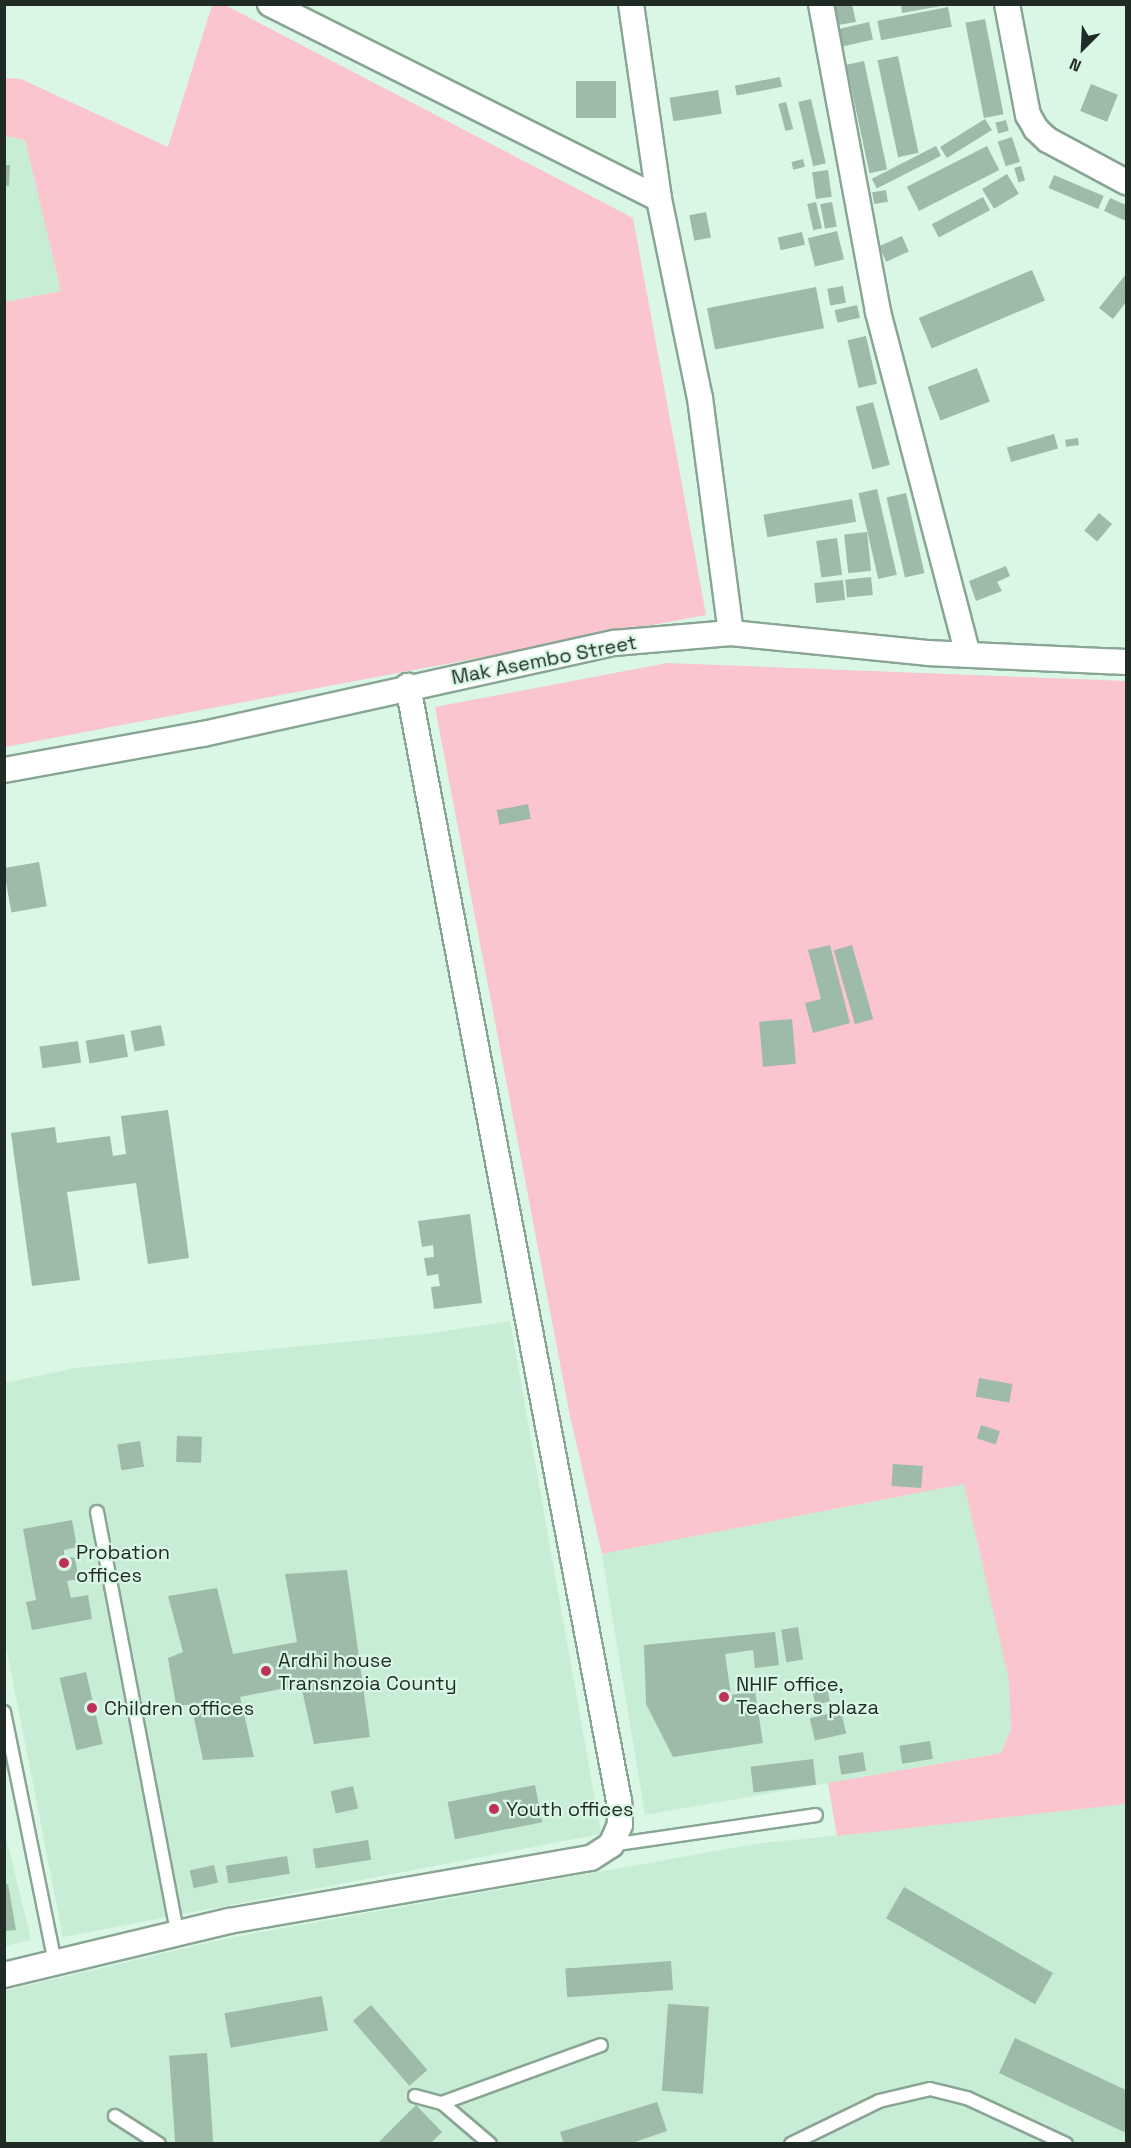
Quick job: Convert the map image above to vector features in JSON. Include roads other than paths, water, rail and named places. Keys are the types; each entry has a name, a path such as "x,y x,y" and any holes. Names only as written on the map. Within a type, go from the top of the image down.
{"street":[{"path":"270,4 659,199"},
{"path":"631,4 659,199 700,398 731,633"},
{"path":"821,4 878,312 968,654"},
{"path":"1007,4 1028,115 1036,129 1048,140 1126,182"},
{"name":"Mak Asembo Street","path":"4,770 203,734 408,686 615,643 731,633 968,654 1126,662"},
{"path":"4,1975 177,1933 591,1858 611,1845 620,1825 619,1801 408,686"}],"lane":[{"path":"97,1512 177,1933"},
{"path":"4,1712 55,1963"},
{"path":"611,1845 816,1815"},
{"path":"441,2103 601,2045"},
{"path":"791,2144 879,2101 930,2090 967,2098 1066,2144"},
{"path":"415,2096 441,2103 490,2144"},
{"path":"115,2116 159,2144"}],"place":[{"name":"Probation offices","path":"64,1563"},
{"name":"Ardhi house Transnzoia County","path":"266,1671"},
{"name":"NHIF office, Teachers plaza","path":"724,1697"},
{"name":"Children offices","path":"92,1708"},
{"name":"Youth offices","path":"494,1809"}]}
